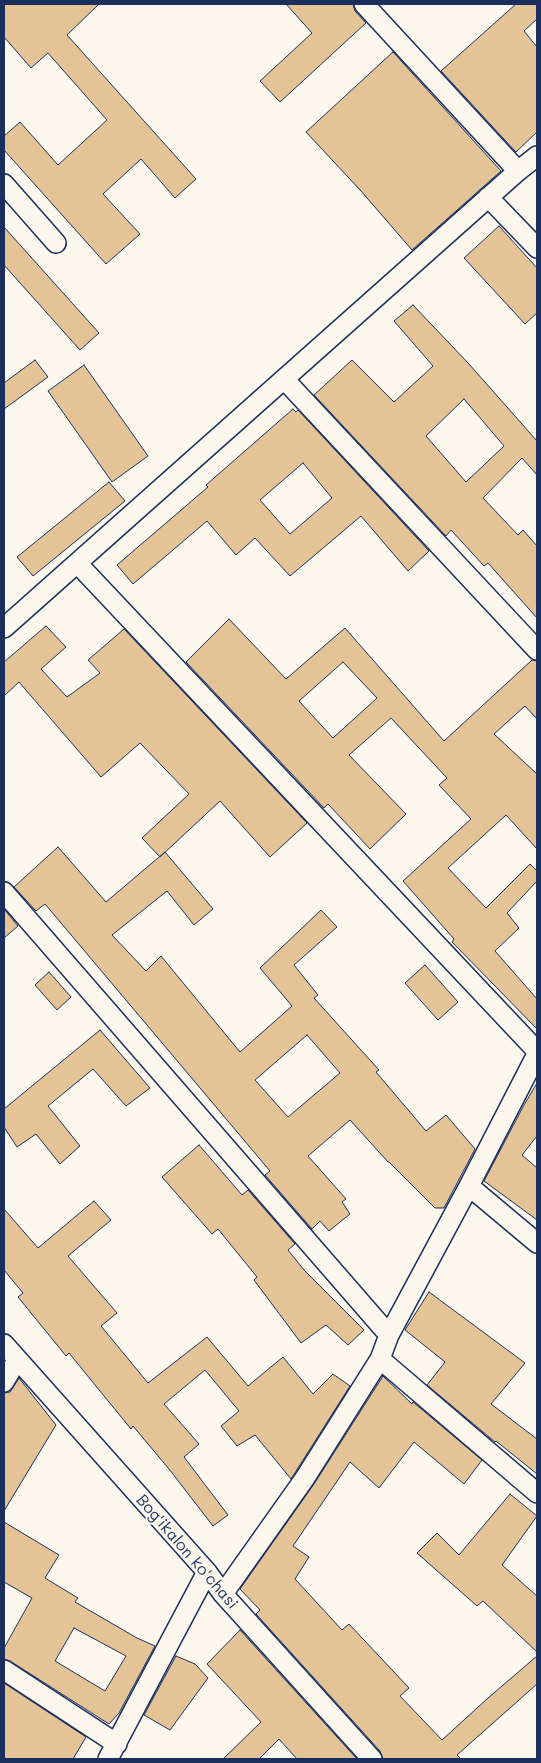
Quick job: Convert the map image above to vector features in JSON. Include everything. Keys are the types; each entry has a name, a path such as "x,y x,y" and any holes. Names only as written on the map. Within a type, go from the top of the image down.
{"street":[{"path":"364,4 518,171"},
{"path":"4,628 488,197 537,156"},
{"path":"4,184 56,243"},
{"path":"488,197 537,248"},
{"path":"284,379 537,650"},
{"path":"77,563 537,1052 469,1186 389,1335 380,1359 305,1478 223,1594"},
{"path":"4,892 389,1335"},
{"path":"469,1186 537,1244"},
{"name":"Bog'ikalon ko'chasi","path":"4,1344 207,1572 223,1594 372,1759"},
{"path":"380,1359 537,1492"},
{"path":"4,1382 17,1360"},
{"path":"4,1670 112,1752 207,1572"}],"building":[{"path":"4,4 99,4 67,35 196,179 175,198 141,159 103,194 140,234 106,264 4,150 4,136 20,122 58,165 107,120 48,53 31,68 4,37"},
{"path":"286,4 353,4 355,11 366,23 280,102 260,81 312,33"},
{"path":"516,4 537,4 537,19 524,31 537,47 537,132 516,152 441,71"},
{"path":"393,52 501,171 412,250 306,132"},
{"path":"499,226 537,268 537,313 525,324 464,258"},
{"path":"4,227 99,333 80,350 4,265"},
{"path":"413,305 469,364 537,441 537,475 522,458 483,498 518,535 523,530 537,546 537,618 488,563 484,566 451,530 446,536 314,395 352,360 394,402 433,366 394,321","holes":["464,399 504,446 466,482 426,436"]},
{"path":"35,360 48,377 4,409 4,383"},
{"path":"84,365 148,456 112,482 48,391"},
{"path":"293,409 296,412 298,410 429,551 408,571 361,516 290,576 255,538 236,555 207,521 133,584 117,565 208,487 206,485","holes":["303,463 332,498 290,534 260,500"]},
{"path":"109,482 125,501 33,576 17,557"},
{"path":"229,619 286,679 345,628 444,741 532,660 537,661 537,719 525,706 494,734 537,774 537,849 506,815 448,868 486,908 530,864 537,871 537,881 507,913 519,928 495,951 537,999 537,1029 452,942 454,939 403,881 471,819 439,785 447,778 391,718 349,755 406,814 370,849 328,804 324,808 186,662","holes":["343,662 377,698 333,738 299,701"]},
{"path":"46,626 66,647 41,669 67,697 100,673 88,660 124,629 307,823 270,857 220,801 160,857 142,838 189,794 140,743 101,777 19,682 4,696 4,662"},
{"path":"58,847 106,902 165,852 213,909 194,925 167,891 112,935 146,971 161,956 240,1052 292,1006 260,968 321,910 337,927 294,965 318,995 314,998 379,1070 376,1072 426,1131 446,1115 475,1149 444,1208 435,1208 388,1162 350,1120 308,1156 346,1199 342,1202 350,1214 329,1231 320,1221 312,1229 265,1175 270,1171 45,904 36,911 14,887","holes":["307,1035 340,1073 288,1117 255,1080"]},
{"path":"4,909 18,926 4,938"},
{"path":"425,965 458,1002 438,1020 405,983"},
{"path":"49,972 71,997 57,1010 35,985"},
{"path":"100,1030 150,1088 126,1106 93,1069 48,1106 80,1146 60,1164 36,1134 17,1147 4,1127 4,1109"},
{"path":"537,1083 537,1136 522,1155 537,1168 537,1220 484,1181"},
{"path":"199,1145 242,1195 248,1190 295,1244 288,1250 304,1270 364,1330 348,1345 326,1325 301,1343 254,1280 257,1277 218,1229 212,1234 162,1177"},
{"path":"94,1201 111,1220 68,1256 117,1313 101,1326 148,1383 207,1337 248,1386 283,1357 313,1394 333,1374 350,1386 291,1479 255,1435 237,1446 221,1426 239,1411 205,1370 164,1404 199,1444 184,1457 228,1515 213,1526 133,1426 131,1429 69,1353 66,1356 18,1297 23,1293 4,1270 4,1209 38,1248"},
{"path":"429,1292 525,1363 491,1404 537,1439 537,1474 495,1442 427,1385 445,1362 405,1330"},
{"path":"383,1376 412,1404 413,1402 482,1460 464,1484 414,1442 379,1488 350,1462 293,1546 309,1557 295,1579 342,1630 349,1624 409,1688 400,1696 442,1740 537,1656 537,1684 457,1755 461,1759 383,1759 380,1751 256,1614 260,1610 240,1589 314,1484"},
{"path":"19,1378 56,1425 4,1511 4,1393 10,1392"},
{"path":"510,1494 537,1516 502,1565 537,1596 537,1652 483,1601 477,1606 417,1553 437,1533 459,1555"},
{"path":"4,1522 59,1555 45,1578 78,1598 75,1602 137,1638 155,1646 119,1713 109,1724 4,1659 4,1648 32,1598 4,1582","holes":["74,1628 126,1656 105,1691 55,1661"]},
{"path":"240,1630 357,1759 297,1759 279,1739 259,1759 223,1759 261,1722 207,1664"},
{"path":"176,1656 195,1664 208,1678 170,1730 144,1715"},
{"path":"4,1683 86,1737 73,1759 4,1759"}]}
